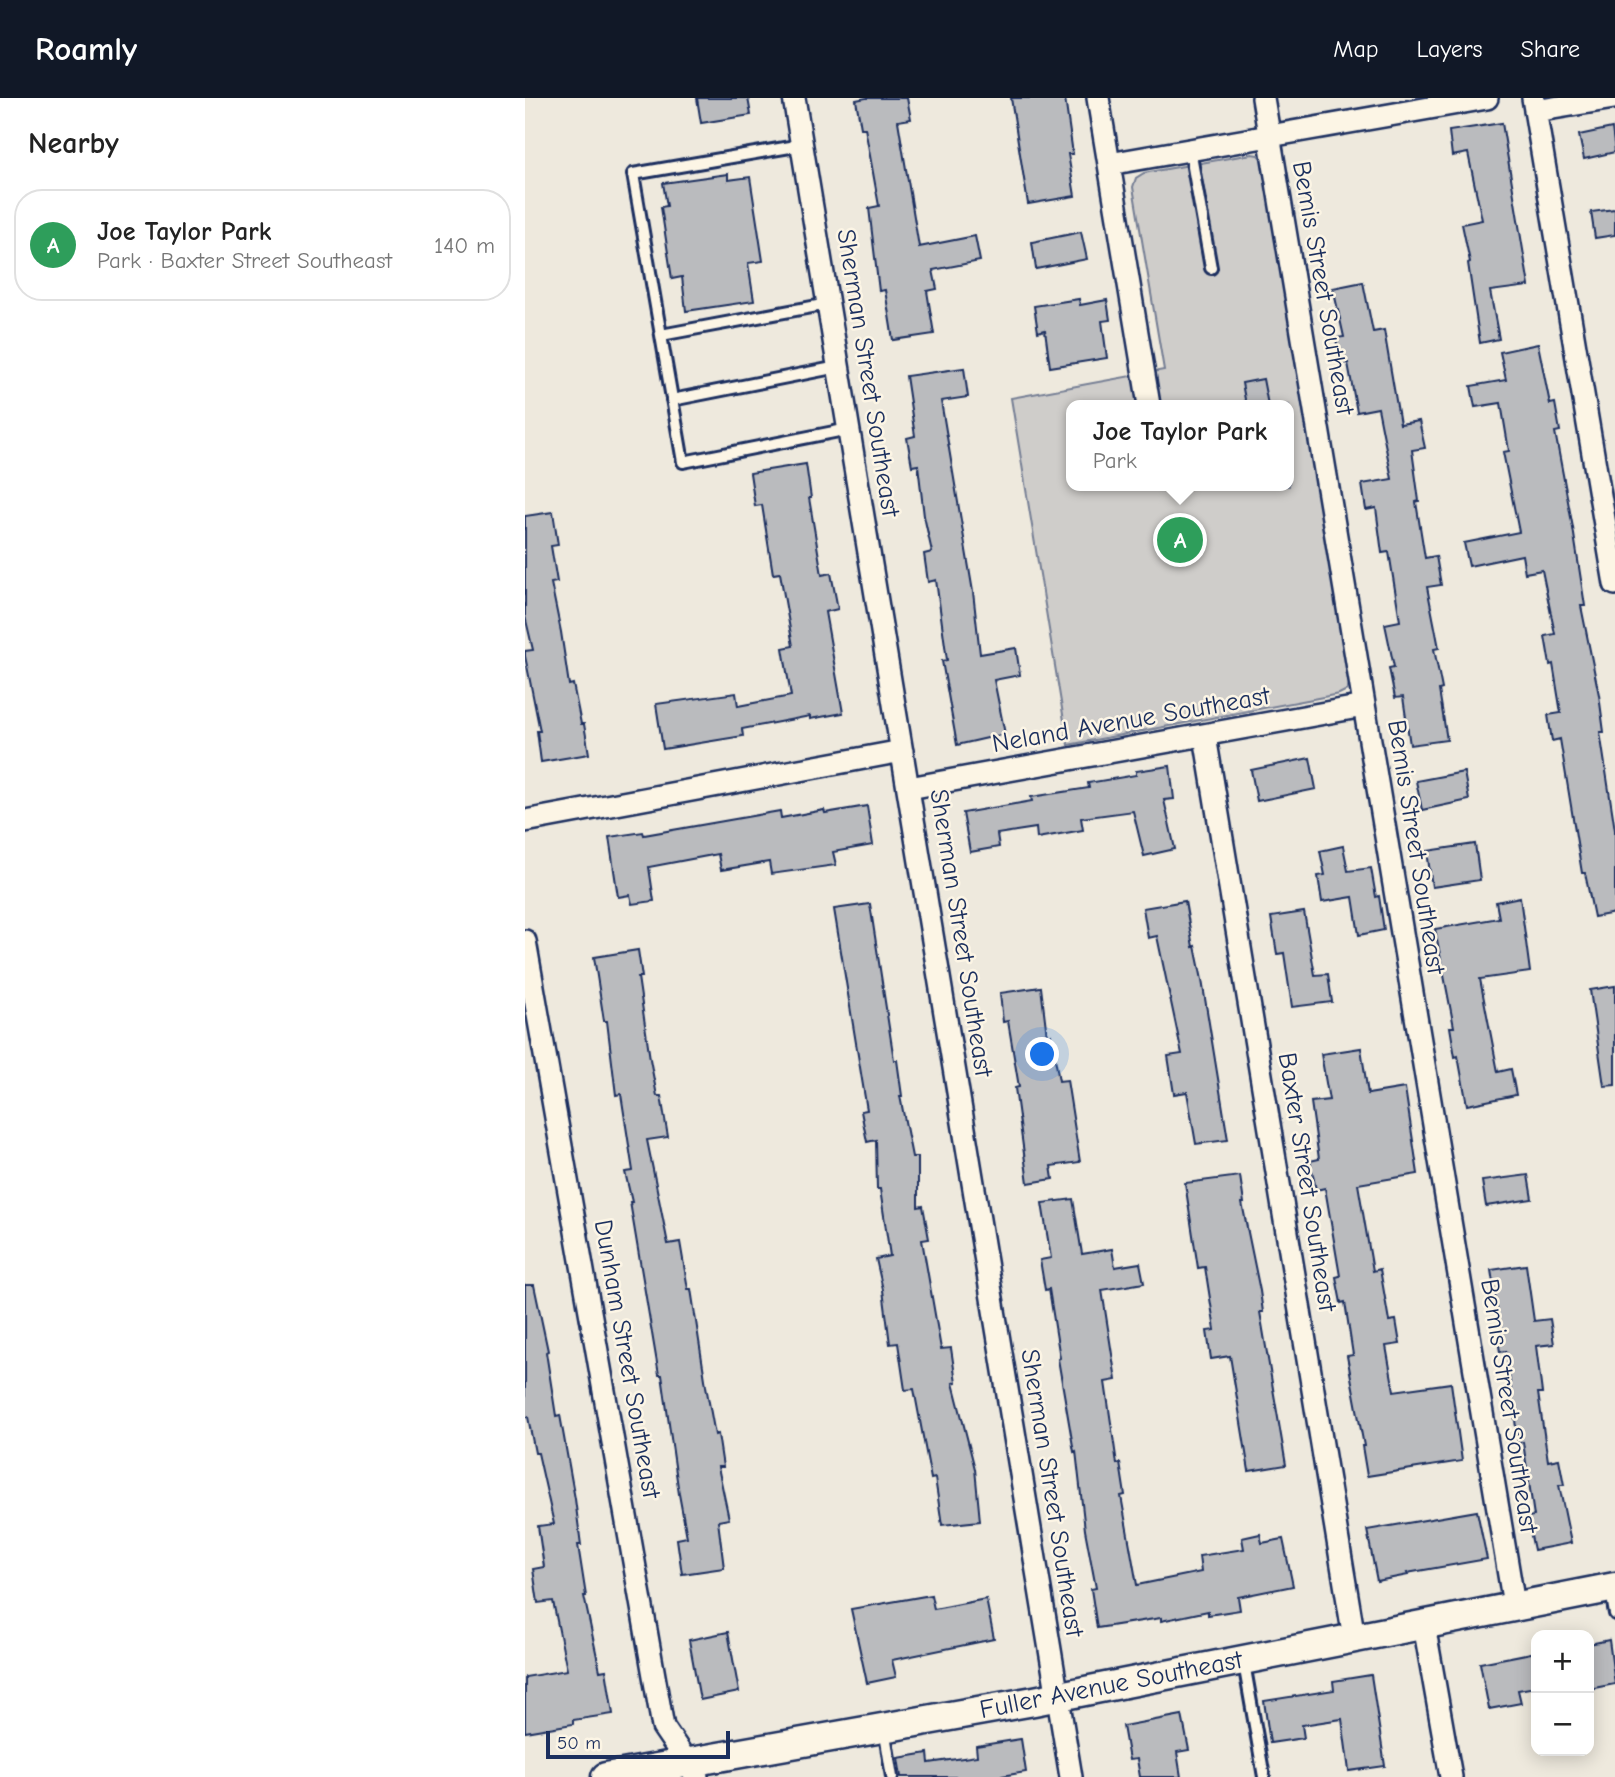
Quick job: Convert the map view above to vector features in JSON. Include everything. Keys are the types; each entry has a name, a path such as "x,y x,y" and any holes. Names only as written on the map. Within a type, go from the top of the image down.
{"main road":[{"name":"Fuller Avenue Southeast","path":"606,1777 691,1769 884,1728 1057,1697 1514,1605 1613,1596"}],"street":[{"name":"Sherman Street Southeast","path":"794,98 1071,1777"},
{"path":"1098,98 1148,400"},
{"name":"Bemis Street Southeast","path":"1263,98 1514,1605"},
{"path":"1109,164 1487,98"},
{"path":"1614,98 1534,105 1615,584"},
{"name":"Neland Avenue Southeast","path":"909,788 1364,706"},
{"name":"Baxter Street Southeast","path":"1205,736 1355,1638"},
{"path":"525,821 902,751"},
{"name":"Dunham Street Southeast","path":"525,941 663,1727 691,1769"},
{"path":"1424,1625 1451,1777"}],"lane":[{"path":"801,145 633,174 683,462 849,429"},
{"path":"1190,150 1211,268"},
{"path":"661,335 828,304"},
{"path":"672,400 838,367"},
{"path":"1243,1660 1264,1777"},
{"path":"884,1728 892,1777"}],"shaded area":[{"path":"1252,154 1263,160 1350,682 1347,690 1339,694 1068,745 1011,398 1164,370 1133,187 1136,178 1144,173"}],"building":[{"path":"697,98 748,98 751,115 701,123"},
{"path":"907,98 911,119 898,121 919,247 975,236 980,261 933,270 937,289 927,291 934,334 893,340 885,290 879,291 869,208 879,206 865,128 861,128 856,100"},
{"path":"1011,98 1065,98 1073,154 1068,154 1075,196 1028,204"},
{"path":"1502,123 1529,286 1490,291 1499,339 1480,343 1468,263 1470,262 1462,224 1482,220 1468,153 1452,156 1449,131"},
{"path":"1612,128 1615,152 1584,159 1579,135"},
{"path":"728,174 728,180 750,177 763,261 748,263 754,301 686,311 682,277 672,279 661,207 667,206 663,183"},
{"path":"1615,209 1615,235 1595,238 1591,212"},
{"path":"1081,232 1087,259 1036,269 1032,242"},
{"path":"1363,282 1373,332 1384,330 1400,424 1419,421 1425,448 1412,450 1419,501 1416,502 1425,558 1436,556 1441,585 1427,587 1439,648 1434,649 1442,689 1439,690 1447,740 1410,745 1403,697 1395,698 1389,668 1394,667 1385,624 1400,621 1389,552 1382,553 1376,508 1366,510 1362,484 1392,479 1378,408 1357,412 1348,363 1340,364 1336,338 1344,337 1333,288"},
{"path":"1079,299 1080,305 1107,300 1110,320 1102,321 1107,358 1050,367 1045,330 1038,332 1034,306"},
{"path":"1538,344 1550,404 1555,403 1560,431 1555,432 1585,606 1581,606 1599,695 1604,732 1600,732 1615,830 1615,913 1594,917 1585,873 1582,873 1560,739 1552,741 1548,715 1561,713 1553,664 1550,665 1545,636 1555,634 1542,570 1525,573 1522,555 1469,566 1464,543 1519,532 1503,452 1509,451 1501,403 1475,407 1471,386 1506,380 1500,352"},
{"path":"964,368 968,397 941,401 973,592 980,654 1016,648 1020,675 994,680 1005,734 957,745 942,661 947,660 936,580 928,582 924,554 932,552 924,516 918,465 912,466 907,438 915,436 906,376"},
{"path":"1263,379 1267,400 1245,400 1242,383"},
{"path":"806,464 822,575 831,573 838,609 825,612 843,713 810,719 810,716 742,729 743,736 663,749 656,704 736,693 738,706 791,696 783,648 793,646 780,573 773,574 762,505 755,506 750,473"},
{"path":"553,512 558,545 551,546 557,582 551,583 569,685 573,684 589,754 541,762 537,731 540,731 525,656 525,651 533,650 525,616 525,516"},
{"path":"1310,758 1316,789 1257,801 1251,770"},
{"path":"1170,766 1174,799 1164,800 1175,849 1144,856 1133,811 1081,818 1083,830 1037,838 1036,828 997,834 999,847 970,852 963,813 1032,801 1031,797 1089,788 1088,783"},
{"path":"1464,772 1469,800 1422,810 1416,781"},
{"path":"867,806 873,845 833,852 836,865 771,874 769,862 721,870 718,854 649,867 654,901 632,904 630,895 618,897 609,837 643,832 644,835 780,811 781,818"},
{"path":"1475,844 1480,880 1432,887 1427,851"},
{"path":"1343,846 1348,871 1371,868 1384,930 1359,935 1353,897 1322,902 1318,876 1325,875 1320,851"},
{"path":"1520,897 1530,972 1480,979 1498,1072 1511,1069 1516,1095 1467,1105 1458,1056 1455,1057 1450,1027 1454,1027 1435,929 1499,918 1496,902"},
{"path":"1185,901 1202,980 1228,1140 1196,1144 1187,1092 1174,1094 1168,1056 1182,1054 1157,936 1148,938 1143,908"},
{"path":"870,904 894,1060 897,1060 900,1096 912,1157 918,1157 918,1207 923,1206 929,1239 922,1240 941,1349 951,1348 956,1382 953,1383 975,1469 980,1521 942,1525 935,1478 931,1479 914,1389 905,1390 898,1343 890,1344 876,1259 890,1256 880,1189 877,1189 876,1140 867,1142 861,1111 867,1110 834,909"},
{"path":"1304,912 1315,975 1328,974 1332,1002 1292,1007 1284,953 1277,954 1271,917"},
{"path":"638,950 642,977 638,977 650,1059 657,1096 661,1096 668,1137 647,1140 668,1244 680,1242 688,1289 691,1289 715,1435 718,1434 723,1467 718,1467 729,1519 718,1521 724,1568 682,1574 677,1539 687,1537 662,1375 659,1375 625,1172 633,1171 621,1094 616,1095 607,1021 604,1021 594,957"},
{"path":"1615,986 1615,1085 1604,1086 1590,990"},
{"path":"1041,987 1047,1036 1051,1035 1059,1081 1067,1080 1080,1162 1051,1166 1053,1179 1028,1183 1015,1088 1019,1087 1008,1021 1003,1022 1000,993"},
{"path":"1361,1048 1368,1094 1405,1088 1418,1174 1358,1184 1373,1271 1380,1269 1389,1321 1396,1320 1400,1344 1386,1346 1394,1391 1451,1383 1462,1461 1367,1476 1347,1356 1353,1355 1345,1302 1341,1303 1336,1277 1340,1276 1325,1188 1316,1190 1310,1161 1319,1159 1311,1102 1329,1100 1321,1054"},
{"path":"1528,1175 1532,1199 1486,1206 1482,1181"},
{"path":"1240,1176 1242,1203 1260,1291 1263,1312 1260,1312 1286,1465 1249,1471 1230,1356 1211,1359 1207,1331 1215,1330 1205,1267 1198,1268 1185,1183"},
{"path":"1073,1199 1082,1254 1112,1249 1115,1267 1140,1263 1144,1283 1102,1290 1116,1380 1105,1382 1117,1464 1120,1463 1125,1495 1121,1496 1137,1585 1201,1572 1199,1556 1244,1549 1242,1538 1260,1534 1262,1543 1283,1539 1293,1586 1238,1597 1240,1610 1208,1615 1208,1611 1161,1621 1161,1618 1097,1628 1091,1589 1096,1588 1085,1530 1076,1451 1074,1452 1058,1359 1060,1358 1049,1289 1045,1290 1040,1260 1051,1258 1042,1203"},
{"path":"1526,1265 1534,1321 1550,1319 1554,1344 1536,1346 1542,1393 1538,1393 1548,1461 1559,1459 1564,1485 1559,1485 1571,1543 1534,1550 1527,1517 1534,1516 1523,1442 1518,1443 1506,1351 1500,1352 1496,1327 1500,1327 1491,1270"},
{"path":"525,1285 534,1285 548,1351 546,1352 556,1416 560,1415 575,1499 584,1596 600,1671 606,1670 613,1714 573,1720 573,1724 525,1732 525,1677 567,1670 553,1601 538,1603 533,1569 544,1567 538,1526 554,1524 538,1453 535,1453 528,1417 525,1417"},
{"path":"1477,1511 1487,1559 1377,1581 1367,1530"},
{"path":"931,1595 934,1609 986,1599 994,1639 892,1660 896,1677 867,1683 851,1609"},
{"path":"728,1632 739,1692 700,1700 689,1640"},
{"path":"1609,1640 1615,1684 1594,1688 1594,1643"},
{"path":"1531,1653 1531,1688 1518,1690 1521,1703 1489,1709 1480,1663"},
{"path":"1371,1675 1385,1766 1349,1771 1342,1719 1302,1725 1304,1738 1270,1743 1264,1701 1334,1690 1333,1681"},
{"path":"1182,1715 1189,1750 1177,1752 1181,1777 1140,1777 1137,1759 1129,1760 1123,1726"},
{"path":"1021,1739 1026,1772 996,1777 901,1777 898,1758 928,1753 929,1763 977,1756 976,1746"}],"place":[{"name":"Joe Taylor Park","path":"1180,540"}]}
